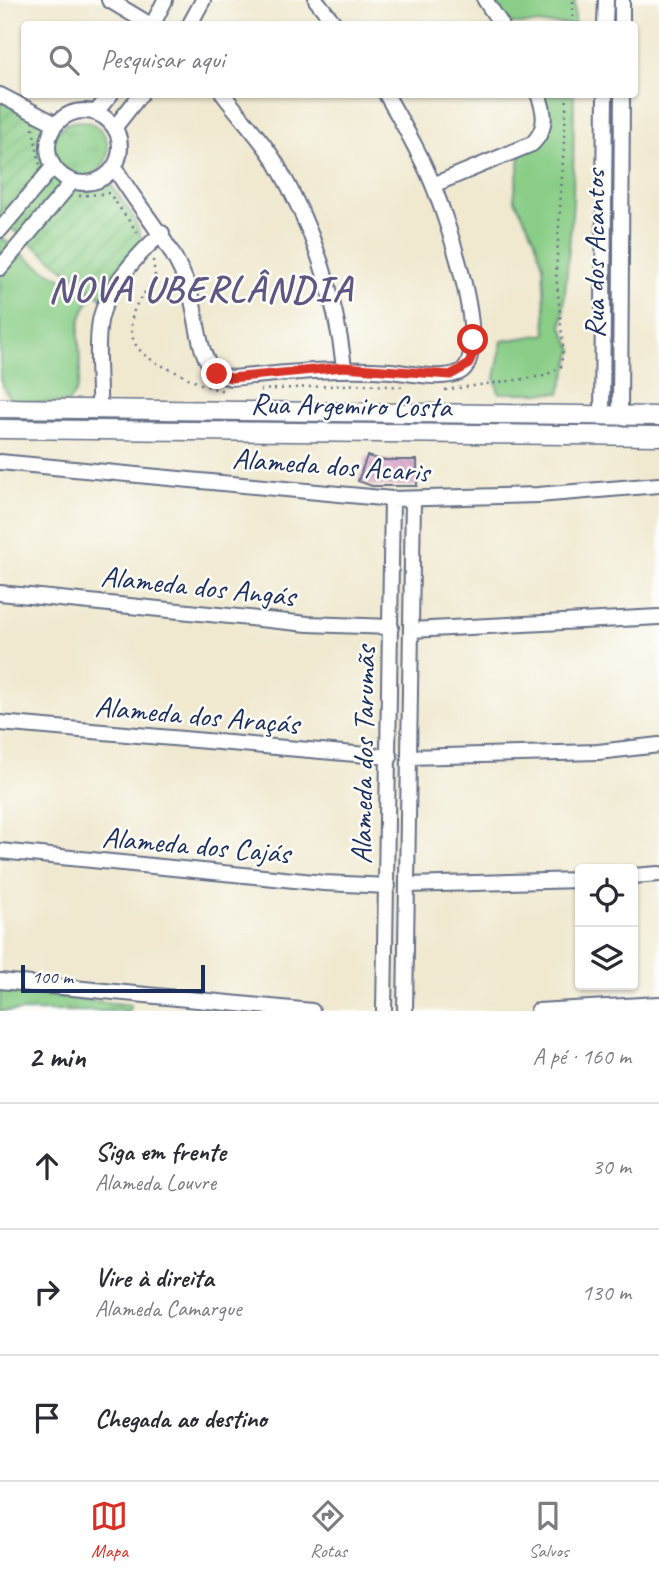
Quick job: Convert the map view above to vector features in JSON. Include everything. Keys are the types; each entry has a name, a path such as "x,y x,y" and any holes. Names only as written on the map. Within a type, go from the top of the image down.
{"street":[{"path":"109,0 146,21"},
{"path":"153,21 165,0"},
{"path":"192,21 203,0"},
{"path":"316,0 333,21"},
{"path":"485,0 499,21"},
{"path":"605,21 606,0"},
{"path":"622,0 622,21"},
{"path":"0,95 56,124"},
{"path":"96,112 108,98"},
{"path":"115,127 138,98"},
{"path":"226,98 275,161 310,230 334,309 344,367"},
{"path":"115,168 162,233 190,291 205,352 217,374 231,378 344,367 439,375 460,372 468,365 473,354 473,340 459,261 433,185 388,98"},
{"path":"433,185 521,150 540,136 545,118 539,98"},
{"name":"Rua dos Acantos","path":"605,98 611,414"},
{"name":"Rua dos Acantos","path":"611,414 622,98"},
{"path":"0,230 49,171 48,145 56,124 74,112 96,112 115,127 121,143 115,168 96,182 67,186 0,268"},
{"path":"49,171 67,186"},
{"path":"99,408 100,320 106,301 145,248 162,233"},
{"path":"0,238 13,249"},
{"path":"0,408 659,415"},
{"path":"50,429 55,422 56,408"},
{"path":"268,411 268,433"},
{"name":"Rua Argemiro Costa","path":"0,429 659,436"},
{"name":"Alameda dos Acaris","path":"0,462 392,499 538,495 659,485"},
{"name":"Alameda dos Tarumãs","path":"384,1011 392,499"},
{"name":"Alameda dos Tarumãs","path":"405,1011 413,499"},
{"name":"Alameda dos Angás","path":"0,593 308,624 391,627"},
{"path":"411,630 659,617"},
{"path":"391,690 410,690"},
{"name":"Alameda dos Araçás","path":"0,723 390,757"},
{"path":"409,757 598,752 659,745"},
{"path":"389,820 407,820"},
{"name":"Alameda dos Cajás","path":"0,851 324,884 387,886"},
{"path":"638,876 659,874"},
{"path":"407,885 575,880"},
{"path":"386,951 406,951"},
{"path":"0,981 312,1011"},
{"path":"143,996 143,1011"},
{"path":"538,1011 644,1008 659,1004"}],"path":[{"path":"572,21 573,0"},
{"path":"440,390 453,391 503,379 544,376 561,367 564,347 556,273 567,98"},
{"path":"28,123 33,128 38,162 49,171"},
{"path":"67,186 85,196 109,192 140,234 153,260 155,276 136,304 131,319 136,345 151,362 208,389 229,391"},
{"path":"256,390 362,384 414,388"}],"green space":[{"path":"494,0 575,0 575,21 506,21"},
{"path":"0,95 59,126 50,138 47,150 56,170 78,181 92,182 106,177 134,218 145,248 106,301 0,220"},
{"path":"539,98 574,98 573,203 562,327 573,350 560,393 499,393 495,378 502,341 546,334 543,265 534,237 514,198 521,150 540,136"},
{"path":"74,121 86,121 96,125 104,133 108,149 104,165 96,173 86,177 74,177 64,173 56,165 52,155 52,143 56,133 64,125"},
{"path":"0,235 21,254 44,269 94,293 81,319 79,379 73,396 67,403 11,402 0,380"},
{"path":"0,990 130,1005 130,1011 0,1011"}],"building":[{"path":"367,456 382,460 417,460 417,486 372,486 358,481"}],"district":[{"name":"NOVA UBERLÂNDIA","path":"201,288"}],"route":[{"path":"217,374 231,378 344,367 450,375 460,372 468,365 473,354 473,340"}]}
